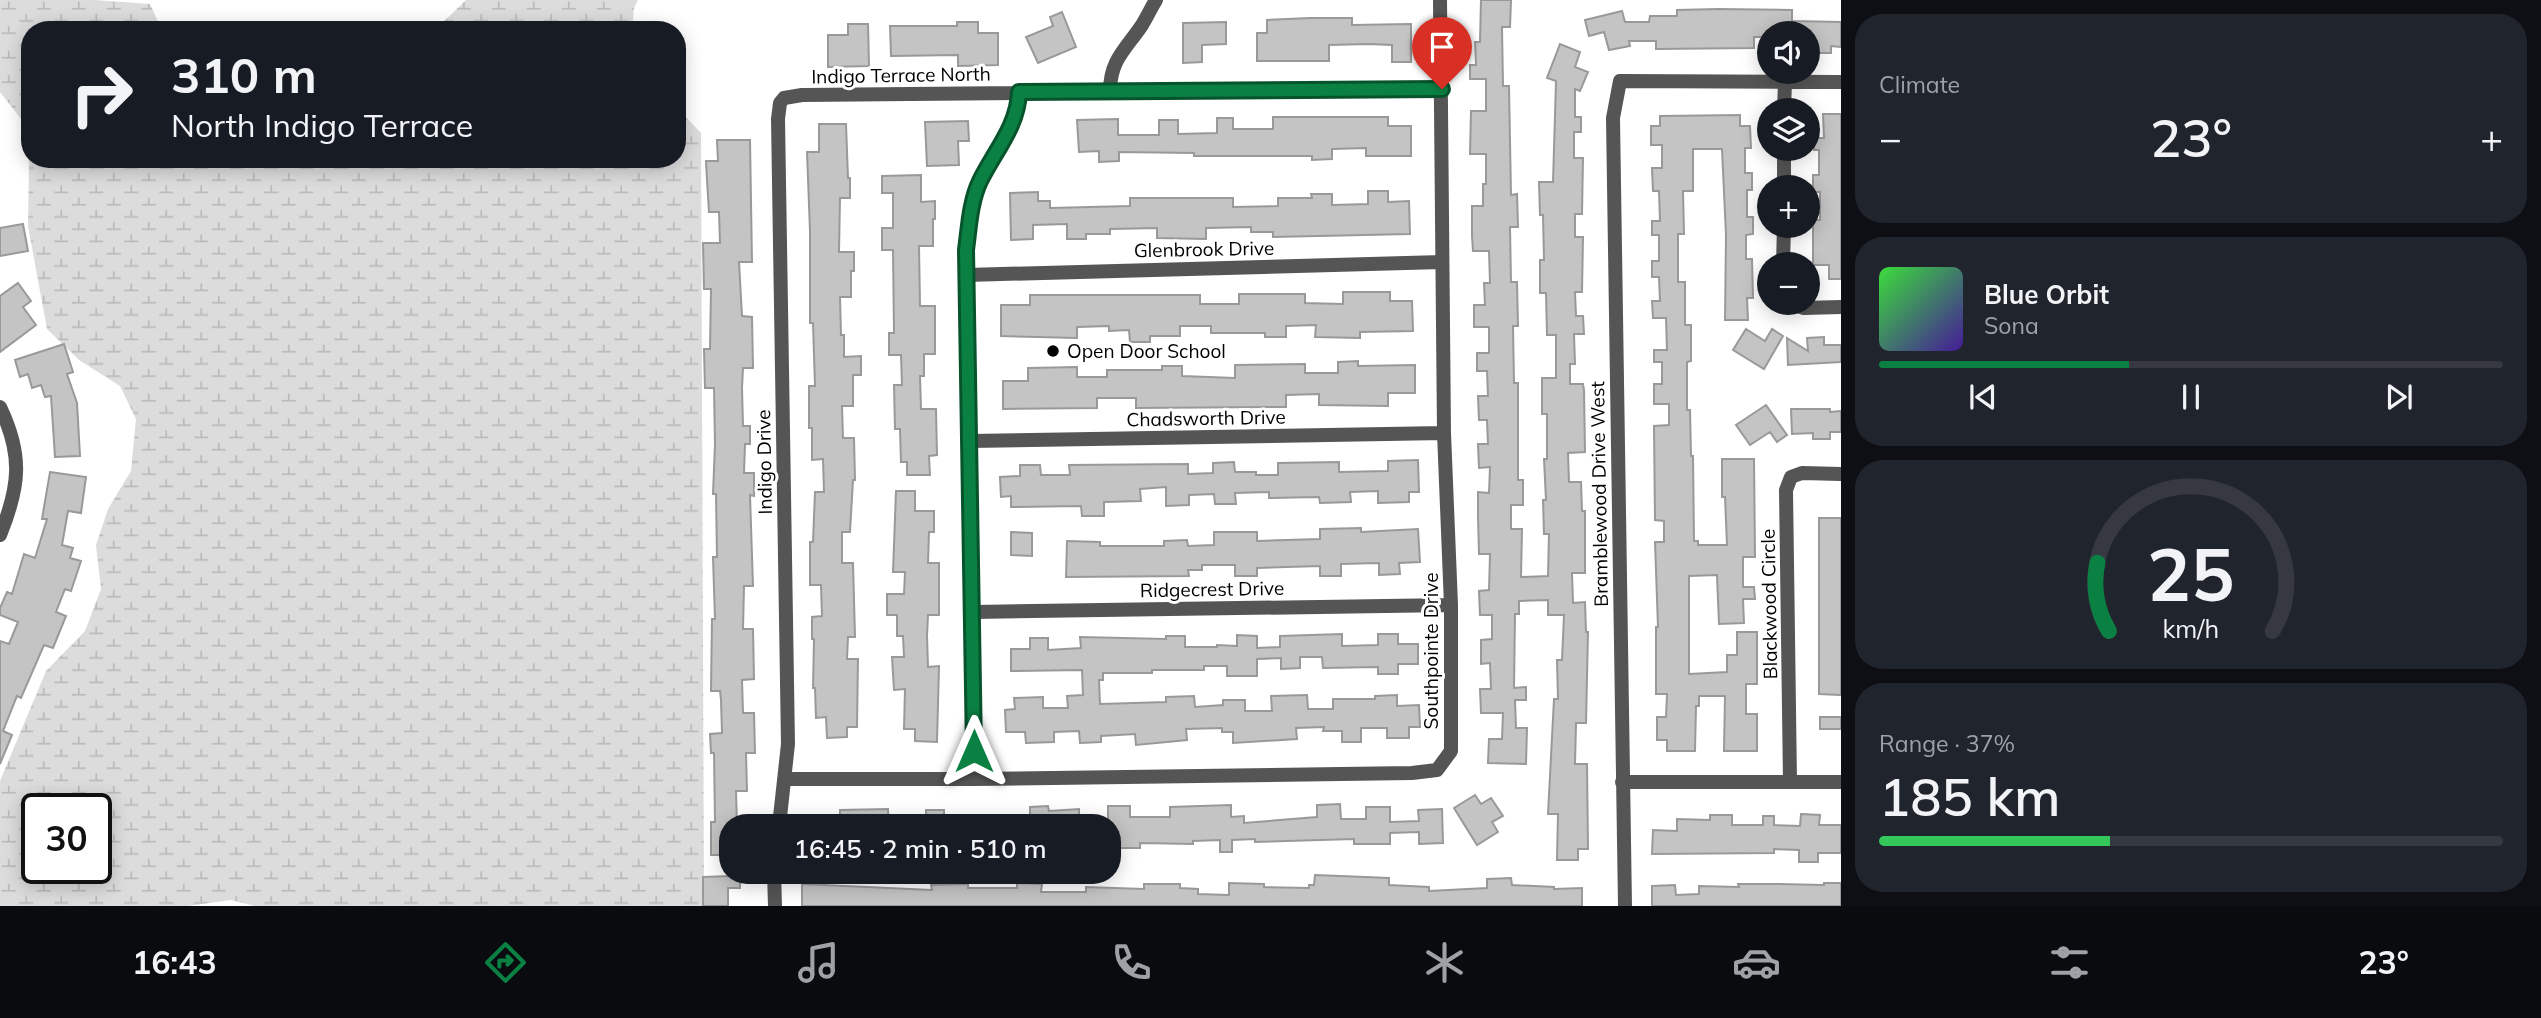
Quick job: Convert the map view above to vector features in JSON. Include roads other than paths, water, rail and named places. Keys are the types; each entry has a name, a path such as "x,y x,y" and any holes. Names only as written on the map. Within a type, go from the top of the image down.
{"street":[{"path":"1110,91 1112,69 1118,57 1142,25 1156,0"},
{"name":"Southpointe Drive","path":"784,779 1412,773 1437,770 1451,751 1451,604 1444,433 1440,0"},
{"name":"Bramblewood Drive West","path":"1625,906 1613,118 1620,81 1757,82"},
{"path":"1820,82 1841,82"},
{"name":"Indigo Terrace North","path":"784,97 1019,92 1442,89"},
{"path":"974,779 966,250 979,184 1016,116 1019,92"},
{"name":"Indigo Drive","path":"780,814 788,744 778,119 780,103 784,97"},
{"name":"Glenbrook Drive","path":"967,275 1442,262"},
{"path":"1820,308 1841,307"},
{"path":"0,407 15,446 18,472 13,499 0,535"},
{"name":"Chadsworth Drive","path":"970,441 1444,433"},
{"name":"Blackwood Circle","path":"1790,782 1786,490 1791,477 1802,473 1841,474"},
{"name":"Ridgecrest Drive","path":"973,612 1451,604"},
{"path":"1622,782 1841,782"},
{"path":"774,884 775,906"}],"place":[{"name":"Open Door School","path":"1053,351"}]}
